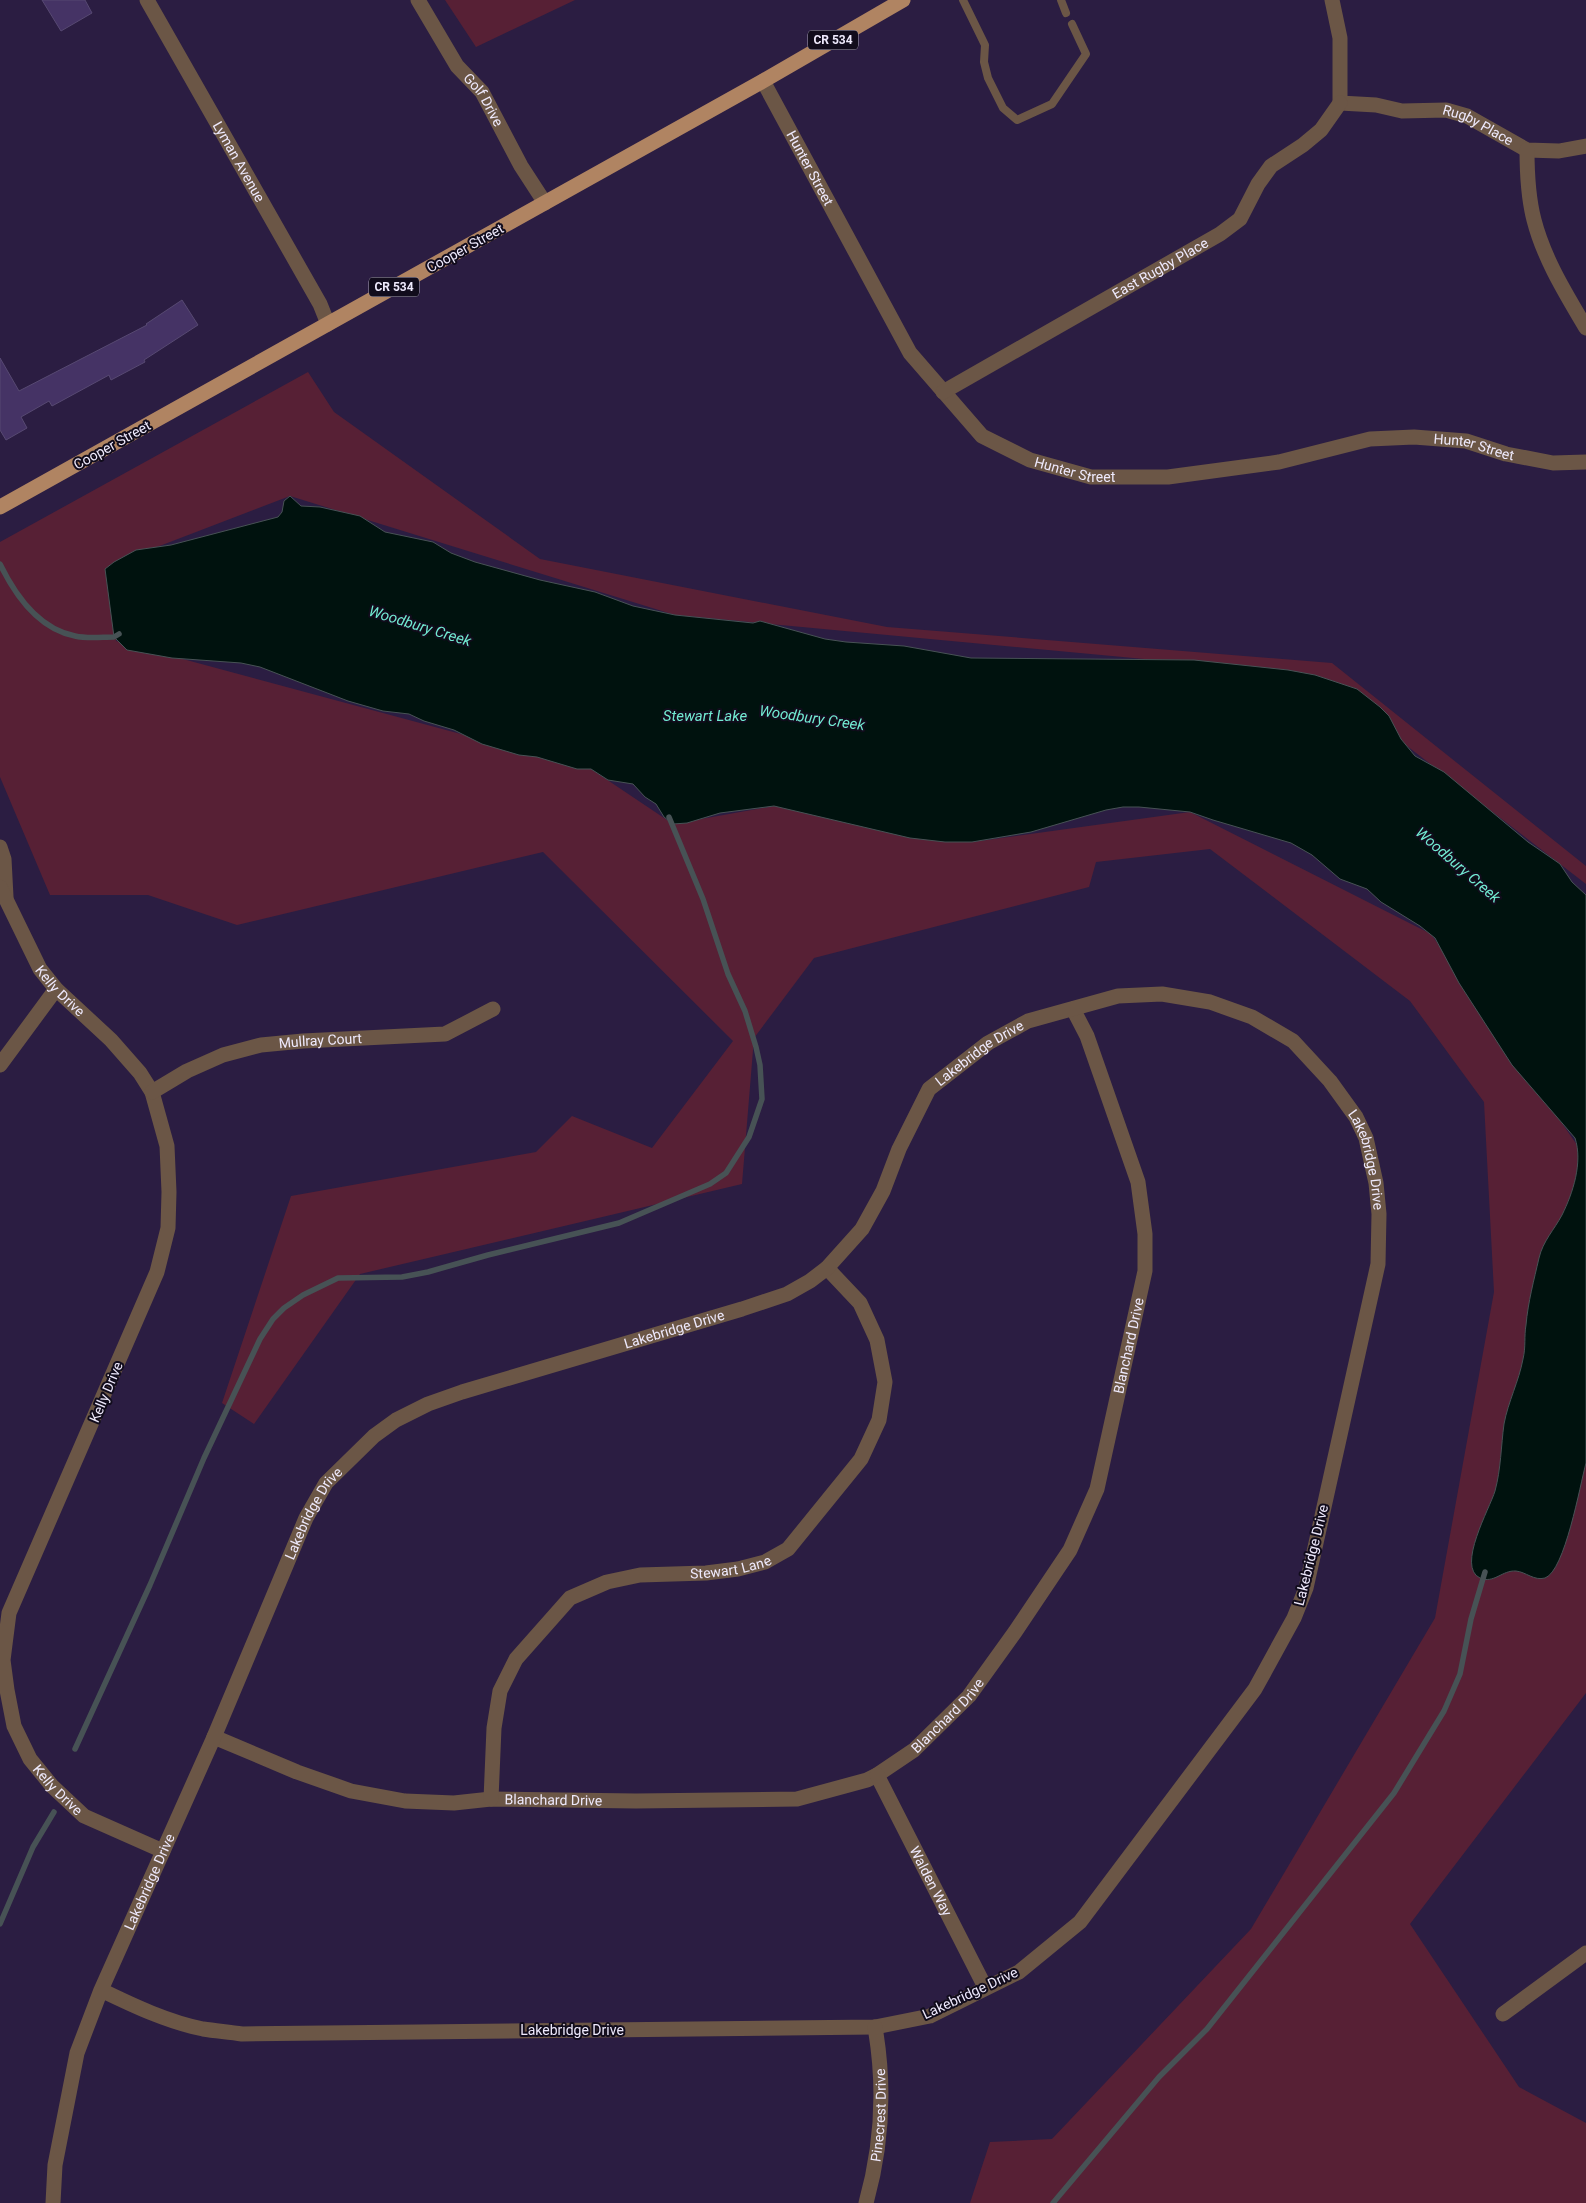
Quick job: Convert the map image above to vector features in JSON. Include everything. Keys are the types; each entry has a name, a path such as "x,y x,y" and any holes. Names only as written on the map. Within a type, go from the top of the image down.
{"main road":[{"name":"Cooper Street","path":"0,508 764,81 903,0"}],"street":[{"name":"Lyman Avenue","path":"148,0 320,304 328,324"},
{"name":"Golf Drive","path":"418,0 457,66 482,92 521,166 545,204"},
{"path":"1332,0 1340,38 1340,103"},
{"name":"Hunter Street","path":"764,81 910,353 982,436 1030,460 1090,477 1168,477 1279,462 1370,439 1414,438 1466,442 1506,454 1553,463 1586,462"},
{"name":"Rugby Place","path":"1340,103 1376,105 1402,111 1446,110 1467,116 1527,150 1527,182 1534,220 1545,252 1586,328"},
{"name":"East Rugby Place","path":"943,392 1220,234 1240,219 1258,184 1270,166 1304,145 1321,130 1340,103"},
{"path":"1527,150 1559,151 1586,146"},
{"name":"Kelly Drive","path":"0,848 4,859 3,893 40,970 56,989 111,1040 140,1073 152,1092 167,1146 169,1192 168,1228 157,1272 18,1590 9,1613 3,1660 14,1726 30,1758 52,1786 84,1816 164,1851"},
{"path":"0,1065 56,989"},
{"name":"Lakebridge Drive","path":"53,2203 55,2165 77,2053 102,1990 214,1737 306,1518 326,1483 374,1436 396,1420 428,1404 778,1297 810,1281 827,1268 862,1229 883,1191 899,1149 929,1089 988,1043 1028,1022 1118,996 1162,994 1210,1002 1252,1017 1293,1041 1330,1081 1356,1117 1366,1138 1376,1182 1378,1264 1306,1588 1294,1618 1274,1657 1255,1689 1222,1735 1080,1922 1019,1972 985,1987 930,2016 876,2026 242,2034 203,2029 167,2018 140,2009 102,1990"},
{"name":"Mullray Court","path":"152,1092 187,1071 223,1055 261,1045 445,1034 493,1009"},
{"name":"Blanchard Drive","path":"214,1737 296,1772 352,1791 405,1801 454,1803 490,1799 636,1801 797,1799 856,1784 877,1775 914,1750 969,1696 1016,1632 1070,1550 1097,1489 1145,1271 1145,1234 1138,1182 1087,1036 1073,1009"},
{"name":"Stewart Lane","path":"490,1799 494,1728 500,1691 516,1659 570,1598 607,1582 640,1575 706,1573 738,1569 765,1562 788,1549 861,1459 879,1420 885,1382 882,1365 877,1340 860,1303 827,1268"},
{"name":"Walden Way","path":"877,1775 985,1987"},
{"path":"1504,2014 1586,1953"},
{"name":"Pinecrest Drive","path":"866,2203 878,2149 882,2089 876,2026"}],"lane":[{"path":"963,0 985,45 984,62 988,78 1003,108 1017,120 1052,104 1086,54 1072,24"},
{"path":"1061,0 1066,13"}],"shaded area":[{"path":"445,0 575,0 476,47"},
{"path":"308,372 334,412 540,559 887,627 1332,663 1586,866 1586,884 1315,675 675,615 290,496 110,565 116,641 591,769 673,824 774,806 972,842 1190,812 1431,934 1577,1145 1586,1153 1586,1693 1410,1924 1519,2087 1586,2123 1586,2203 970,2203 990,2142 1052,2139 1251,1929 1435,1618 1494,1292 1484,1102 1410,1001 1210,849 1096,862 1089,887 814,958 754,1038 742,1184 360,1274 254,1424 222,1403 291,1196 536,1152 572,1116 652,1148 733,1041 543,852 237,925 148,895 50,895 0,777 0,542"}],"water":[{"name":"Stewart Lake","path":"290,496 301,506 320,507 360,516 385,532 433,542 451,553 475,562 540,580 595,592 633,606 675,615 753,623 760,621 825,639 904,646 971,658 1194,660 1288,670 1315,675 1357,689 1380,707 1389,716 1401,739 1415,756 1444,772 1528,842 1560,864 1572,882 1586,895 1586,1463 1571,1526 1559,1560 1552,1572 1541,1579 1511,1571 1494,1578 1485,1579 1480,1578 1474,1572 1472,1562 1477,1537 1497,1483 1504,1424 1523,1359 1528,1308 1539,1258 1543,1246 1562,1215 1570,1197 1576,1177 1577,1147 1575,1138 1512,1065 1459,983 1435,938 1420,926 1381,902 1367,889 1340,879 1312,855 1291,843 1190,812 1123,807 1106,810 1031,832 972,842 945,842 910,838 774,806 720,813 687,823 673,824 664,817 656,804 645,797 633,784 608,780 591,769 577,769 482,744 454,730 424,721 409,714 383,711 348,701 260,667 241,663 172,658 127,650 114,637 105,569 136,550 171,545 278,517 282,512 284,501"}],"building":[{"path":"42,0 85,0 92,13 61,31"},
{"path":"182,300 198,325 144,360 145,362 111,380 109,375 52,406 49,401 21,417 27,428 6,440 0,430 0,358 19,391 147,325"}],"waterway":[{"name":"Woodbury Creek","path":"0,564 21,599 39,618 50,626 62,632 80,637 114,637 119,634"},
{"path":"75,1749 150,1585 204,1458 260,1339 273,1319 284,1308 303,1295 338,1278 402,1277 428,1272 488,1255 619,1223 710,1184 726,1173 749,1137 762,1099 760,1065 756,1047 745,1011 728,974 703,899 669,817"},
{"path":"1053,2203 1159,2077 1207,2029 1394,1793 1444,1711 1460,1674 1471,1619 1485,1572"},
{"path":"0,1924 33,1847 54,1812"}]}
